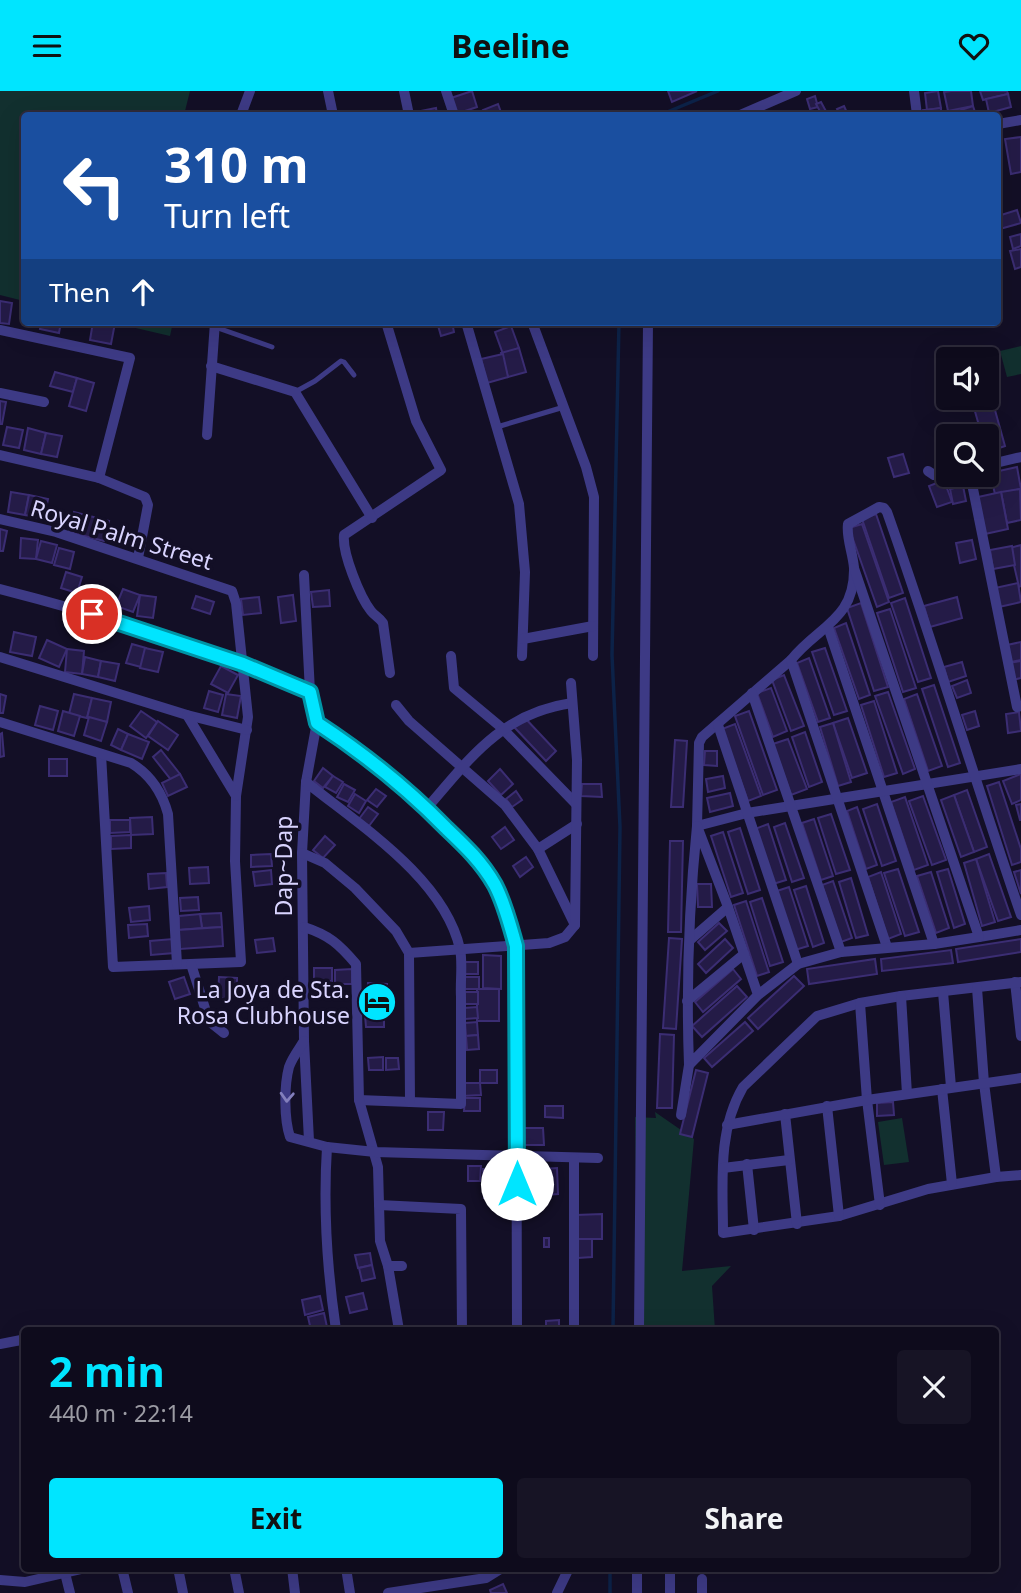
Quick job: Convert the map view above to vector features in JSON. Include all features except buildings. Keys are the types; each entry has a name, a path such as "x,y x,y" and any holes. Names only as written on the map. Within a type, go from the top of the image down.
{"street":[{"path":"242,112 250,91"},
{"path":"328,91 333,112"},
{"path":"446,91 453,112"},
{"path":"747,112 796,91"},
{"path":"914,91 917,112"},
{"path":"407,92 409,112"},
{"path":"1001,123 1021,120"},
{"path":"207,435 215,326"},
{"path":"387,326 416,421 441,470 344,535 344,548 367,604 383,623 390,673"},
{"path":"467,326 519,504 525,572 522,656"},
{"path":"534,326 586,467 594,498 593,656"},
{"path":"639,1327 648,326"},
{"path":"0,330 130,358 99,478"},
{"path":"211,366 295,392 372,518"},
{"path":"0,393 44,402"},
{"path":"0,455 99,478 145,498 148,505 138,558"},
{"path":"999,462 1021,457"},
{"path":"928,471 936,475"},
{"path":"973,487 1017,707 1021,706"},
{"path":"979,937 854,568 848,524 878,507 884,508 916,594 1021,915"},
{"name":"Royal Palm Street","path":"0,519 56,532 232,590 243,664"},
{"path":"681,1115 689,1065 687,1001 690,895 697,825 699,743 702,737 844,611 850,597 854,568"},
{"name":"Dap~Dap","path":"304,575 310,692 317,723 306,782 302,853 304,1041 309,1141"},
{"path":"0,589 66,606 243,664 310,692"},
{"path":"523,639 593,626"},
{"path":"828,627 934,944"},
{"path":"452,656 454,688 502,728 576,804"},
{"path":"0,657 187,715 247,730"},
{"path":"791,660 887,947"},
{"path":"101,754 113,967 241,962 235,861 236,796 248,717 243,664"},
{"path":"409,953 549,943 565,937 575,925 577,824 575,718 571,683"},
{"path":"752,693 841,953"},
{"path":"427,808 463,766 502,728 539,710 572,703"},
{"path":"396,705 409,721 505,805 538,849 575,925"},
{"path":"187,715 236,796"},
{"path":"0,722 131,763 145,771 163,796 168,814 177,964"},
{"path":"317,723 354,747 427,808 479,860 506,909 516,946 517,1327"},
{"path":"718,725 798,964"},
{"path":"697,825 747,813 1021,769"},
{"path":"306,782 390,850 420,879 450,921 460,950 461,1104 359,1100"},
{"path":"538,849 577,824"},
{"path":"697,825 758,995"},
{"path":"302,853 325,863 355,888 396,931 409,953 410,1103"},
{"path":"690,940 728,907"},
{"path":"304,927 326,934 356,964 359,1100 375,1152 380,1241 388,1266 398,1327"},
{"path":"689,1065 758,995 798,964 841,953 934,944 1021,930"},
{"path":"687,1001 744,954"},
{"path":"191,964 209,1021 224,1033"},
{"path":"1021,1036 1018,982 901,996 860,1003 817,1016 743,1087 735,1100 727,1125 723,1168 723,1233 839,1216 952,1184 1021,1175"},
{"path":"977,988 984,1083 996,1177"},
{"path":"943,992 952,1184"},
{"path":"901,996 906,1094"},
{"path":"860,1003 867,1100 880,1205"},
{"path":"304,1041 289,1066 286,1125 290,1137 327,1147 375,1152 598,1158"},
{"path":"727,1125 827,1106 1021,1078"},
{"path":"827,1106 839,1216"},
{"path":"785,1114 797,1224"},
{"path":"327,1147 324,1192 327,1274 336,1327"},
{"path":"573,1158 574,1327"},
{"path":"723,1168 789,1160"},
{"path":"747,1164 754,1230"},
{"path":"379,1205 461,1209 462,1327"},
{"path":"388,1266 402,1266"},
{"path":"0,1343 21,1340"},
{"path":"0,1580 25,1582 69,1572"},
{"path":"123,1572 128,1593"},
{"path":"178,1572 183,1593"},
{"path":"235,1572 239,1593"},
{"path":"292,1572 295,1593"},
{"path":"347,1572 350,1593"},
{"path":"388,1593 486,1577 495,1572"},
{"path":"557,1593 567,1572"},
{"path":"637,1572 637,1593"},
{"path":"670,1572 670,1593"},
{"path":"65,1573 70,1593"},
{"path":"702,1579 702,1593"}],"lane":[{"path":"220,326 272,347"},
{"path":"295,392 341,361 354,375"},
{"path":"497,427 564,407"}],"green space":[{"path":"0,91 190,91 185,112 21,112 21,300 0,295"},
{"path":"127,326 172,326 170,336"},
{"path":"1021,346 1021,374 1007,377 1000,351"},
{"path":"655,1112 694,1139 682,1271 731,1266 712,1286 715,1327 638,1327 635,1117 656,1118"},
{"path":"902,1118 909,1162 884,1165 878,1122"}],"waterway":[{"path":"667,112 718,91"},
{"path":"613,1327 620,827 612,655 619,326"},
{"path":"610,1572 610,1593"}],"place":[{"name":"La Joya de Sta. Rosa Clubhouse","path":"377,1002"}],"route":[{"path":"92,614 219,655 310,692 317,723 354,747 427,808 479,860 506,909 516,946 517,1184"}]}
